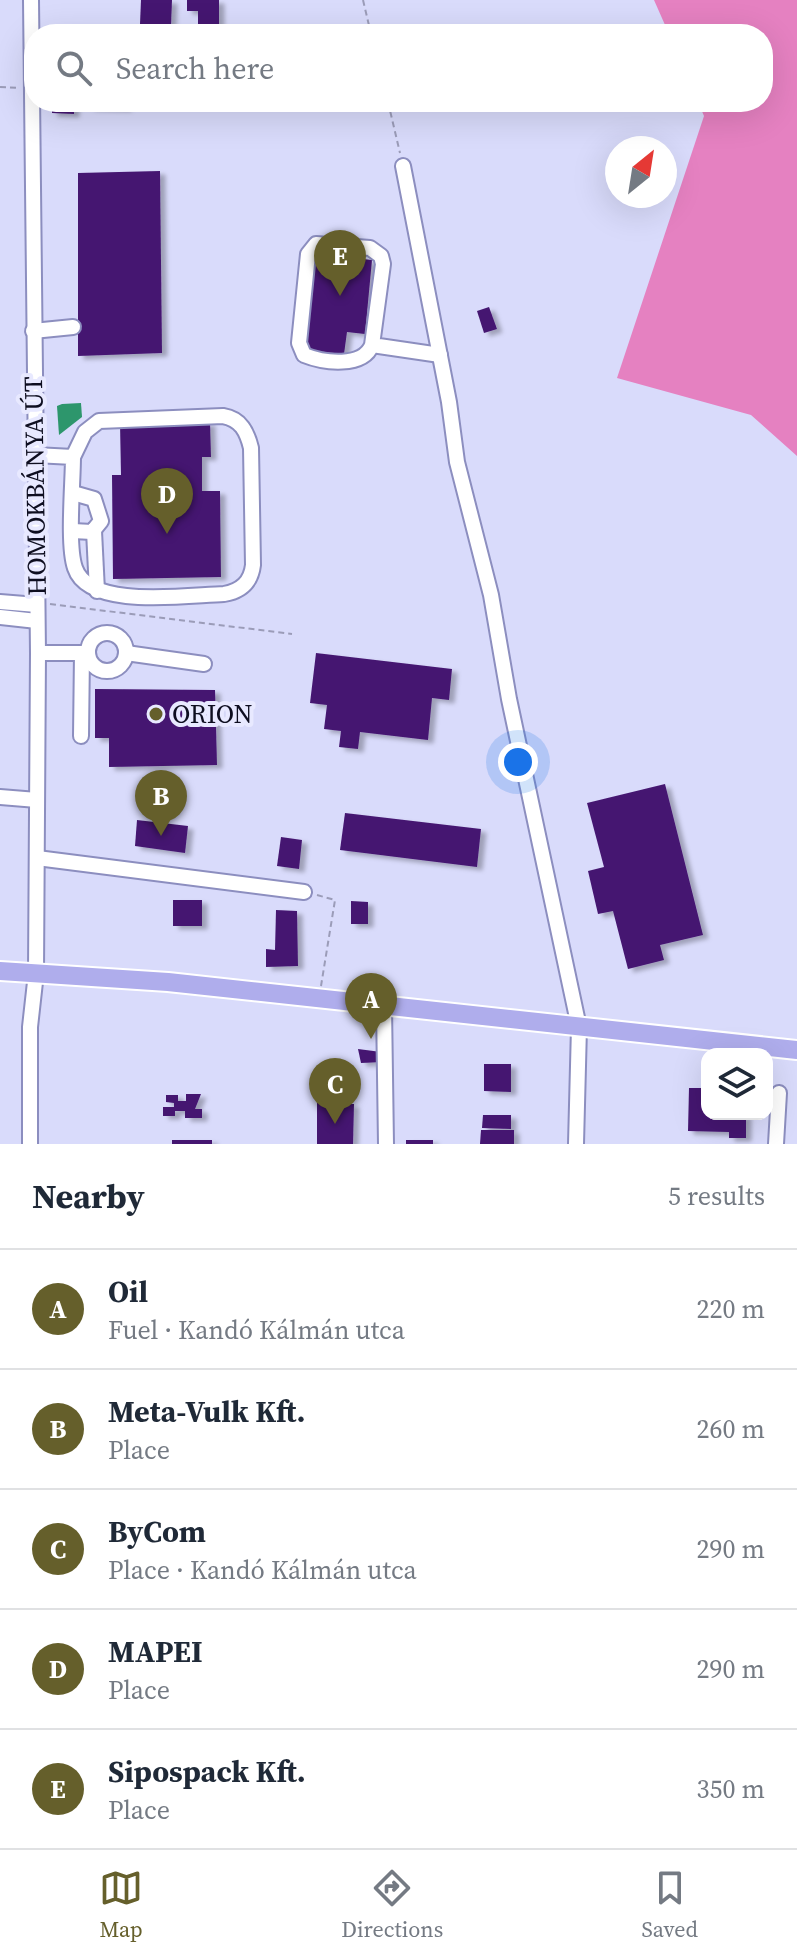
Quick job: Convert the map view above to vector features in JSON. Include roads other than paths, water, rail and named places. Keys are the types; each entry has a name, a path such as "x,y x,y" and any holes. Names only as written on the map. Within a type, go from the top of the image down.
{"main road":[{"path":"0,971 168,982 797,1050"}],"street":[{"name":"HOMOKBÁNYA ÚT","path":"31,0 32,24"},
{"name":"HOMOKBÁNYA ÚT","path":"30,112 38,653 36,973 30,1027 30,1144"},
{"path":"403,166 440,355 457,462 491,595 509,699 579,1027 576,1144"},
{"path":"316,244 370,248 381,256 383,264 372,345 366,355 357,361 308,357 300,351 308,254 316,244"},
{"path":"33,331 73,327"},
{"path":"372,345 440,355"},
{"path":"223,416 243,427 251,448 253,565 245,585 224,594 115,596 97,591 83,581 75,568 73,457 90,427 111,419 223,416"},
{"path":"35,455 73,457"},
{"path":"73,493 89,495 98,504 101,521 94,531 97,591"},
{"path":"73,531 94,531"},
{"path":"0,602 37,604"},
{"path":"0,617 37,621"},
{"path":"81,736 85,653 95,637 106,633 122,640 126,653 119,667 108,671 92,664 85,653"},
{"path":"38,653 85,653"},
{"path":"126,653 204,664"},
{"path":"0,797 37,800"},
{"path":"37,858 304,892"},
{"path":"384,1007 386,1144"},
{"path":"776,1144 779,1093"}],"place":[{"name":"Sipospack Kft.","path":"340,296"},
{"name":"MAPEI","path":"167,534"},
{"name":"ORION","path":"156,714"},
{"name":"Meta-Vulk Kft.","path":"161,836"},
{"name":"Oil","path":"371,1039"},
{"name":"ByCom","path":"335,1124"}]}
